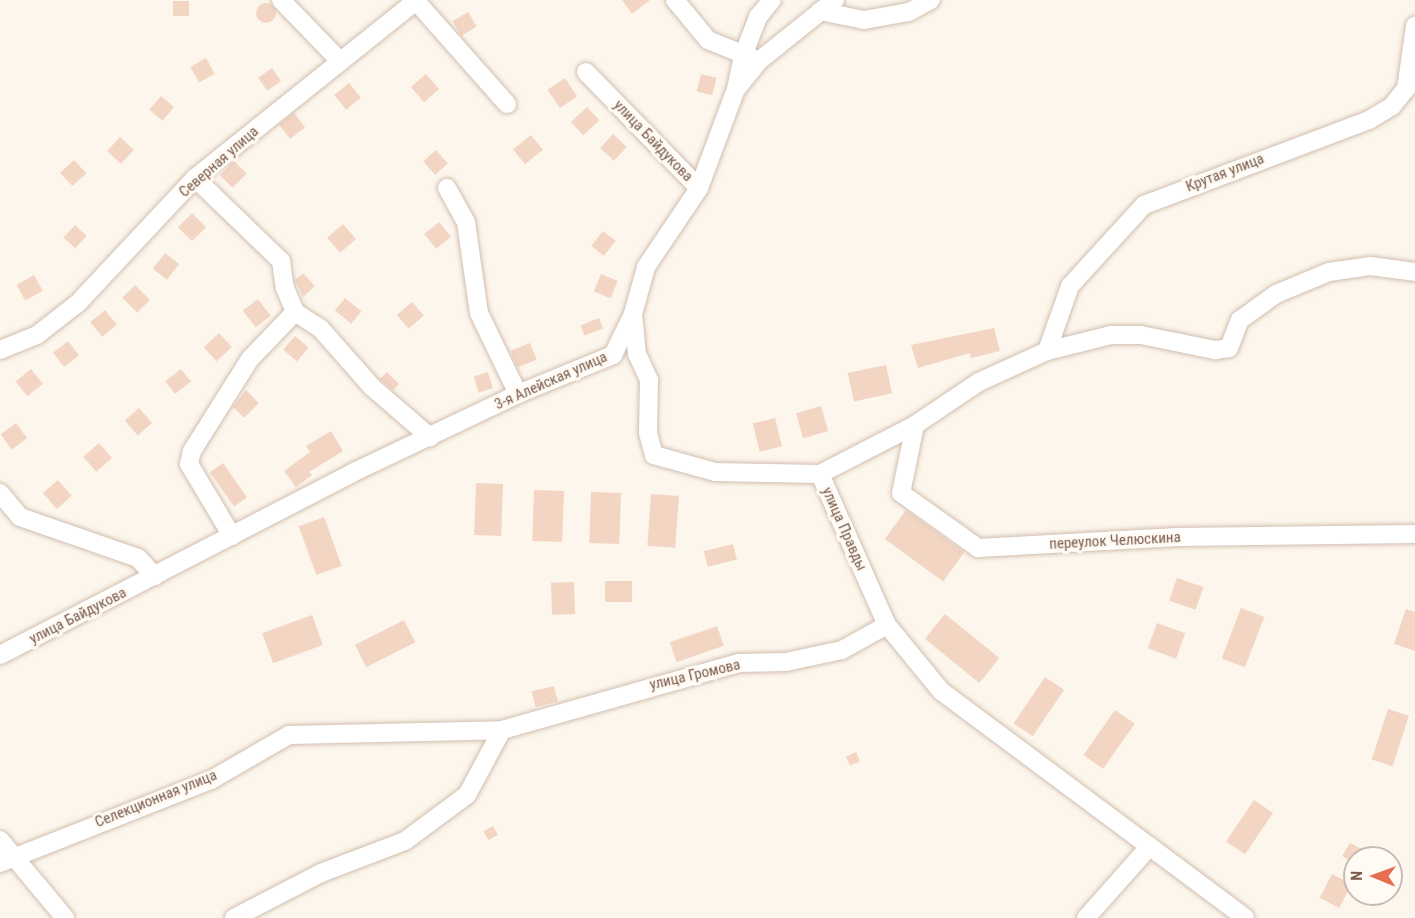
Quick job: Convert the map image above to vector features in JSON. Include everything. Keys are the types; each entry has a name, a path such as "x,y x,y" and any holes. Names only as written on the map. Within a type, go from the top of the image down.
{"street":[{"path":"281,0 340,61"},
{"path":"416,0 507,104"},
{"name":"Северная улица","path":"0,350 37,335 78,303 195,178 416,0"},
{"path":"675,0 708,40 752,58"},
{"path":"752,58 758,17 771,0"},
{"path":"752,58 835,0"},
{"path":"820,11 864,20 909,12 931,0"},
{"name":"Крутая улица","path":"1047,351 1070,286 1144,206 1369,120 1392,106 1406,89 1415,26"},
{"name":"улица Байдукова","path":"586,72 699,188 736,89 752,58"},
{"path":"195,178 281,261 285,288 295,312 320,328 372,387 430,437"},
{"path":"447,188 466,222 478,313 518,394"},
{"path":"699,188 646,267 633,314 637,354 649,380 648,433 654,455 715,472 820,474"},
{"name":"улица Правды","path":"1245,918 940,691 887,624 820,474 915,425 980,382 1047,351 1110,335 1141,335 1215,350 1228,348 1240,320 1276,294 1329,272 1370,266 1415,272"},
{"path":"232,536 189,464 192,451 250,359 295,312"},
{"name":"3-я Алейская улица","path":"232,536 518,394 613,355 633,314"},
{"name":"переулок Челюскина","path":"915,425 901,493 978,548 1177,537 1415,534"},
{"path":"0,493 20,517 138,558 155,576"},
{"name":"улица Байдукова","path":"0,655 232,536"},
{"name":"улица Громова","path":"309,737 502,730 739,663 786,662 842,650 887,624"},
{"path":"234,918 321,873 405,841 467,795 502,730"},
{"name":"Селекционная улица","path":"6,859 211,780 289,735 309,737"},
{"path":"0,840 6,859 65,918"},
{"path":"1086,918 1150,846"}],"building":[{"path":"622,0 650,0 632,14"},
{"path":"173,1 189,1 189,16 173,16"},
{"path":"262,3 270,3 276,9 276,17 270,23 262,23 256,17 256,9"},
{"path":"468,12 477,27 461,36 453,21"},
{"path":"206,58 215,74 199,82 190,67"},
{"path":"272,68 281,81 267,91 258,78"},
{"path":"426,74 439,89 424,102 411,87"},
{"path":"701,74 717,78 712,95 697,91"},
{"path":"565,78 577,96 560,108 548,90"},
{"path":"349,83 361,98 346,110 334,95"},
{"path":"161,96 174,107 162,121 149,110"},
{"path":"587,107 599,120 583,135 571,122"},
{"path":"294,113 305,127 290,139 279,125"},
{"path":"613,134 627,147 614,161 600,148"},
{"path":"531,135 543,150 525,164 513,149"},
{"path":"120,137 134,150 121,164 107,151"},
{"path":"436,150 448,164 435,175 423,161"},
{"path":"74,160 86,173 72,186 60,173"},
{"path":"234,161 247,174 233,188 220,175"},
{"path":"192,213 206,227 192,241 178,227"},
{"path":"439,222 451,237 436,249 424,234"},
{"path":"343,224 356,239 340,253 327,238"},
{"path":"75,225 87,236 75,248 63,237"},
{"path":"603,231 616,241 604,256 591,246"},
{"path":"165,253 179,264 167,280 153,269"},
{"path":"303,273 315,286 303,297 295,280"},
{"path":"601,274 618,281 611,298 594,292"},
{"path":"34,275 43,291 25,300 17,285"},
{"path":"135,285 150,300 137,313 122,298"},
{"path":"345,298 361,311 351,324 335,310"},
{"path":"258,299 271,316 255,327 243,310"},
{"path":"412,302 424,316 409,329 397,315"},
{"path":"105,310 117,325 102,337 90,322"},
{"path":"599,318 603,328 585,336 580,325"},
{"path":"994,328 1000,351 971,358 970,353 918,368 911,345"},
{"path":"219,333 232,347 217,361 204,347"},
{"path":"295,336 309,348 297,361 283,350"},
{"path":"68,341 79,355 64,367 53,353"},
{"path":"530,343 537,360 517,368 511,351"},
{"path":"886,365 892,393 854,401 848,373"},
{"path":"31,369 43,384 27,396 15,382"},
{"path":"181,369 191,382 175,394 165,381"},
{"path":"387,372 399,384 393,390 380,379"},
{"path":"488,372 493,388 479,393 474,376"},
{"path":"246,390 259,403 244,418 233,407"},
{"path":"821,406 828,431 803,438 796,413"},
{"path":"139,408 152,423 138,436 125,420"},
{"path":"775,418 782,446 760,452 753,424"},
{"path":"16,423 27,438 12,450 1,434"},
{"path":"331,431 343,451 309,472 312,475 296,487 284,471 310,452 306,446"},
{"path":"99,443 112,458 96,472 83,457"},
{"path":"223,463 247,497 234,507 210,472"},
{"path":"58,480 72,496 57,509 43,493"},
{"path":"476,483 503,484 501,536 474,535"},
{"path":"534,490 564,491 562,542 532,541"},
{"path":"591,492 621,493 619,544 589,543"},
{"path":"651,494 679,496 675,548 647,546"},
{"path":"906,510 964,552 943,581 885,539"},
{"path":"324,517 342,566 316,575 299,526"},
{"path":"733,544 737,560 708,567 704,551"},
{"path":"1177,578 1203,587 1196,610 1169,601"},
{"path":"605,581 632,581 632,602 605,602"},
{"path":"574,582 575,614 552,615 551,583"},
{"path":"1241,608 1264,617 1245,667 1222,658"},
{"path":"1406,609 1415,612 1415,651 1394,644"},
{"path":"945,614 999,658 979,683 925,639"},
{"path":"312,615 323,645 273,663 262,633"},
{"path":"404,620 415,642 366,667 355,645"},
{"path":"1157,623 1185,633 1176,659 1148,648"},
{"path":"717,626 724,646 677,662 670,642"},
{"path":"1045,677 1064,690 1033,736 1014,723"},
{"path":"554,686 558,702 536,707 532,692"},
{"path":"1388,709 1409,716 1393,766 1372,759"},
{"path":"1115,710 1135,724 1103,769 1083,755"},
{"path":"856,752 860,761 850,766 846,756"},
{"path":"1254,800 1273,813 1245,854 1226,841"},
{"path":"493,826 498,835 488,840 483,831"},
{"path":"1332,874 1343,880 1343,901 1339,908 1320,898"}]}
